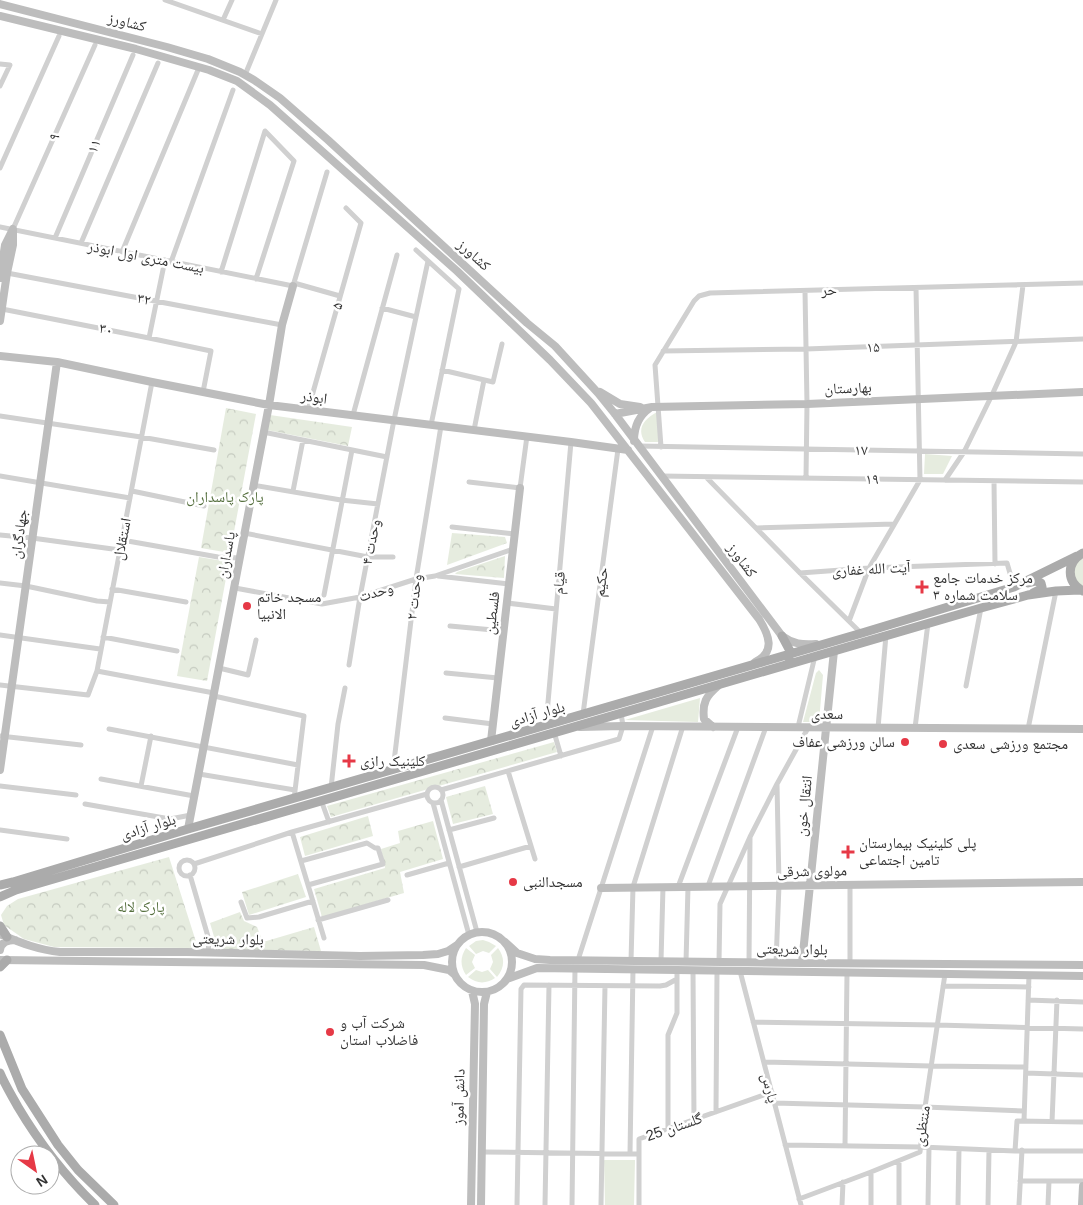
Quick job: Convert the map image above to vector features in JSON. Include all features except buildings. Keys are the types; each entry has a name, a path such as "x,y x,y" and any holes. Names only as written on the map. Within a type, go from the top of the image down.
{"main road":[{"name":"کشاورز","path":"0,4 208,59 245,75 280,98 479,278 527,324 555,346 615,414 782,636"},
{"name":"کشاورز","path":"0,16 186,62 226,76 253,92 286,118 472,286 550,360 591,403 766,630 769,644 767,651 759,660 746,667"},
{"path":"0,321 2,273 13,246 13,229"},
{"path":"472,286 479,278"},
{"name":"پاسداران","path":"188,829 235,588 282,325 293,285"},
{"name":"ابوذر","path":"0,356 57,362 269,405 628,450"},
{"path":"550,360 598,403 615,414 617,429 649,472 656,486"},
{"name":"جهادگران","path":"0,770 2,736 12,687 57,362"},
{"path":"594,388 620,404 636,407 655,407"},
{"name":"بهارستان","path":"615,414 655,407 807,404 1083,392"},
{"path":"636,443 634,432 638,422 643,414 655,407"},
{"name":"فلسطین","path":"491,741 520,488"},
{"path":"705,551 713,545"},
{"path":"1081,554 1072,564 1070,575 1076,586 1082,590"},
{"name":"بلوار آزادی","path":"0,897 16,890 321,800 424,766 491,741 862,633 1018,585 1081,554"},
{"path":"1018,585 1036,581 1041,583 1042,587 1039,590 1028,595"},
{"name":"بلوار آزادی","path":"0,885 188,829 295,794 331,788 393,770 424,766 571,728 1028,595 1082,590"},
{"path":"759,619 766,614"},
{"path":"782,636 791,642 799,644 838,640"},
{"path":"766,670 769,667 787,661 791,654 782,636"},
{"name":"انتقال خون","path":"802,964 834,651"},
{"path":"713,727 704,719 704,703 708,695 720,684"},
{"name":"سعدی","path":"571,728 683,726 1083,729"},
{"name":"مولوی شرقی","path":"601,888 1083,882"},
{"path":"0,905 7,896 16,890"},
{"path":"0,926 9,940 0,946 0,950 6,960 0,966"},
{"path":"484,932 499,937 505,942 512,956 512,964 507,979 501,985 488,992 480,992 465,987 459,982 452,968 452,960 457,944 462,939 473,933 484,932"},
{"name":"بلوار شریعتی","path":"7,937 46,951 60,952 360,956 423,955 448,951 457,944"},
{"name":"بلوار شریعتی","path":"505,942 517,953 535,959 634,969 693,970 750,963 1083,964"},
{"path":"535,959 532,964 537,968"},
{"name":"بلوار شریعتی","path":"6,960 424,966 449,970 455,975"},
{"path":"1070,964 1083,960"},
{"name":"بلوار شریعتی","path":"507,979 537,968 631,961 686,962 740,971 1083,976"},
{"path":"880,964 880,973"},
{"path":"1070,964 1079,969 1077,974 1070,976"},
{"path":"1070,976 1077,978 1083,983"},
{"name":"دانش آموز","path":"472,990 474,1004 472,1205"},
{"name":"دانش آموز","path":"481,1205 484,1004 488,992"},
{"path":"0,1036 22,1089 58,1145 73,1164 114,1205"},
{"path":"0,1073 30,1128 55,1162 95,1205"},
{"path":"12,1096 22,1089"},
{"path":"472,1152 482,1152"},
{"path":"1082,1205 1083,1186"}],"street":[{"path":"165,0 262,34"},
{"path":"223,20 232,0"},
{"path":"245,75 276,0"},
{"path":"0,168 59,36"},
{"name":"۹","path":"13,229 95,45"},
{"name":"۱۱","path":"55,238 133,55"},
{"path":"81,243 158,63"},
{"path":"0,64 10,65 0,86"},
{"path":"122,252 198,70"},
{"path":"171,262 233,90"},
{"path":"221,272 265,131 294,161 256,279"},
{"path":"293,285 328,172"},
{"name":"۵","path":"308,410 361,223 346,208"},
{"name":"بیست متری اول ابوذر","path":"0,227 340,296"},
{"path":"416,250 459,289 431,425"},
{"path":"353,415 397,255"},
{"path":"149,338 165,260"},
{"name":"وحدت ۴","path":"349,665 394,420 428,261"},
{"name":"۳۲","path":"2,273 282,325"},
{"name":"حر","path":"662,446 655,407 655,365 694,301 699,296 710,293 1083,283"},
{"path":"945,480 964,452 1016,342 1023,285"},
{"path":"849,621 869,568 920,480 916,288"},
{"path":"805,291 806,478"},
{"path":"382,308 416,317"},
{"name":"۳۰","path":"2,309 211,351 204,392"},
{"name":"۱۵","path":"663,351 806,350 1083,339"},
{"path":"442,370 493,382 502,344"},
{"path":"474,430 484,380"},
{"name":"استقلال","path":"12,687 88,695 96,671 103,637 152,382"},
{"path":"0,416 214,450"},
{"name":"وحدت ۲","path":"393,770 416,579 441,426"},
{"path":"264,432 387,457"},
{"path":"470,482 520,488 527,436"},
{"path":"293,491 303,440"},
{"name":"قیام","path":"546,725 571,442"},
{"name":"۱۷","path":"636,443 662,446 1083,454"},
{"name":"حکیم","path":"583,714 618,449"},
{"path":"324,595 352,450"},
{"path":"0,476 130,498"},
{"name":"۱۹","path":"661,476 1083,482"},
{"path":"706,477 862,633"},
{"path":"994,481 995,564 1007,563 1018,585"},
{"path":"253,485 378,504"},
{"path":"132,491 204,506"},
{"path":"756,528 894,524"},
{"path":"452,527 515,534"},
{"path":"244,533 368,557 393,557"},
{"path":"0,536 32,538 120,550"},
{"path":"122,540 218,557 240,558"},
{"name":"وحدت","path":"235,588 322,604 360,597 416,579 435,576 513,549"},
{"name":"آیت الله غفاری","path":"800,573 869,568 995,564"},
{"path":"435,576 509,584"},
{"path":"0,583 110,602"},
{"path":"112,589 186,602"},
{"path":"1028,729 1056,591"},
{"path":"507,603 556,609"},
{"path":"966,686 981,608"},
{"path":"915,728 928,623"},
{"path":"450,626 504,631"},
{"path":"0,635 100,649"},
{"path":"878,728 886,635"},
{"path":"103,637 177,651"},
{"path":"219,668 248,676 256,640"},
{"path":"798,727 815,656"},
{"path":"96,671 214,694 304,716 295,794 199,774"},
{"path":"446,673 498,678"},
{"path":"0,685 12,687"},
{"path":"331,788 338,724 345,688"},
{"path":"441,790 619,739 623,726 621,713"},
{"path":"445,718 493,724"},
{"path":"572,1205 576,964 654,726"},
{"path":"631,961 633,887 683,726"},
{"path":"678,887 738,727"},
{"path":"708,886 766,727"},
{"path":"716,1112 720,904 750,837 808,728"},
{"path":"109,729 298,765"},
{"path":"554,732 561,756"},
{"path":"2,736 81,746"},
{"path":"141,786 151,736"},
{"path":"508,771 535,859"},
{"path":"101,779 194,796"},
{"path":"776,963 779,885 777,784"},
{"path":"0,786 76,795"},
{"path":"432,787 438,787 443,795 441,800 459,867 473,933 449,863 433,803 428,800 428,790 432,787"},
{"path":"194,864 292,832 427,794"},
{"path":"321,800 329,822"},
{"path":"433,803 441,800"},
{"path":"85,804 170,819 191,815"},
{"path":"449,830 494,818"},
{"path":"0,830 67,839"},
{"path":"292,832 324,938"},
{"path":"750,837 750,963"},
{"path":"301,862 367,842 378,848 383,864 308,885"},
{"path":"459,867 531,846"},
{"path":"188,860 194,864 194,871 190,875 185,876 180,873 179,865 182,861 188,860"},
{"path":"407,875 449,863"},
{"path":"190,875 209,940 208,953"},
{"path":"850,884 850,964"},
{"path":"686,962 688,886"},
{"path":"661,961 663,887"},
{"path":"318,920 388,900"},
{"path":"241,902 247,918 313,901"},
{"path":"630,1154 632,986 634,969"},
{"path":"668,1129 668,1035 676,1013 677,970"},
{"path":"693,970 694,1120"},
{"name":"پارس","path":"740,971 800,1202"},
{"path":"845,1146 847,972"},
{"name":"منتظری","path":"800,1202 843,1182 920,1152 945,974"},
{"path":"1024,1121 1029,975"},
{"path":"517,1205 521,989 524,985 660,986 677,979"},
{"path":"545,1205 549,985"},
{"path":"601,1205 605,986"},
{"path":"943,986 1029,987"},
{"path":"1028,1000 1083,1002"},
{"path":"1052,1122 1056,1000"},
{"path":"754,1022 1083,1029"},
{"path":"764,1062 931,1066 1026,1070 1053,1074 1083,1075"},
{"name":"گلستان 25","path":"639,1205 639,1139 772,1092"},
{"path":"774,1103 1024,1111"},
{"path":"1015,1151 1017,1121 1083,1122"},
{"path":"785,1145 1083,1151"},
{"path":"928,1205 929,1147"},
{"path":"958,1205 959,1149"},
{"path":"988,1205 990,1150"},
{"path":"1019,1205 1022,1150"},
{"path":"482,1152 639,1154"},
{"path":"899,1161 899,1205"},
{"path":"871,1172 871,1205"},
{"path":"1020,1181 1083,1181"},
{"path":"1048,1205 1049,1181"},
{"path":"842,1205 843,1182"}],"green space":[{"name":"پارک پاسداران","path":"226,408 256,414 230,553 201,548"},
{"path":"657,412 659,442 645,442 641,429 645,421"},
{"path":"270,415 352,427 348,446 267,430"},
{"path":"925,454 952,456 943,474 924,474"},
{"path":"452,533 505,537 507,543 447,565"},
{"path":"1083,555 1083,589 1074,580 1073,567"},
{"path":"505,556 504,578 455,574 457,572"},
{"path":"199,557 229,562 207,681 177,676"},
{"path":"819,670 823,675 819,722 803,722 816,673"},
{"path":"700,698 698,722 625,720"},
{"path":"554,742 557,752 331,817 327,806"},
{"path":"485,786 493,814 453,824 446,797"},
{"path":"368,816 373,836 305,856 300,837"},
{"path":"433,821 443,859 400,872 404,893 322,917 314,889 385,868 381,849 400,843 398,831"},
{"name":"پارک لاله","path":"169,857 198,948 54,947 24,939 4,925 1,915 7,906 18,899"},
{"path":"298,874 306,897 249,915 242,892"},
{"path":"240,912 244,921 257,927 263,942 314,927 321,951 215,950 215,940 210,923"},
{"path":"483,940 496,946 489,953 483,951 476,954 469,946 476,941"},
{"path":"466,948 475,955 472,962 475,968 466,975 462,961"},
{"path":"498,948 503,962 502,970 497,977 490,969 493,962 491,955"},
{"path":"476,970 482,972 488,970 495,978 482,982 468,977"},
{"path":"604,1160 635,1160 634,1205 605,1205"}],"place":[{"name":"مرکز خدمات جامع سلامت شماره ۳","path":"922,587"},
{"name":"مسجد خاتم الانبیا","path":"247,606"},
{"name":"سالن ورزشی عفاف","path":"905,742"},
{"name":"مجتمع ورزشی سعدی","path":"943,744"},
{"name":"کلینیک رازی","path":"349,761"},
{"name":"پلی کلینیک بیمارستان تامین اجتماعی","path":"848,852"},
{"name":"مسجدالنبی","path":"513,882"},
{"name":"شرکت آب و فاضلاب استان","path":"330,1032"}]}
